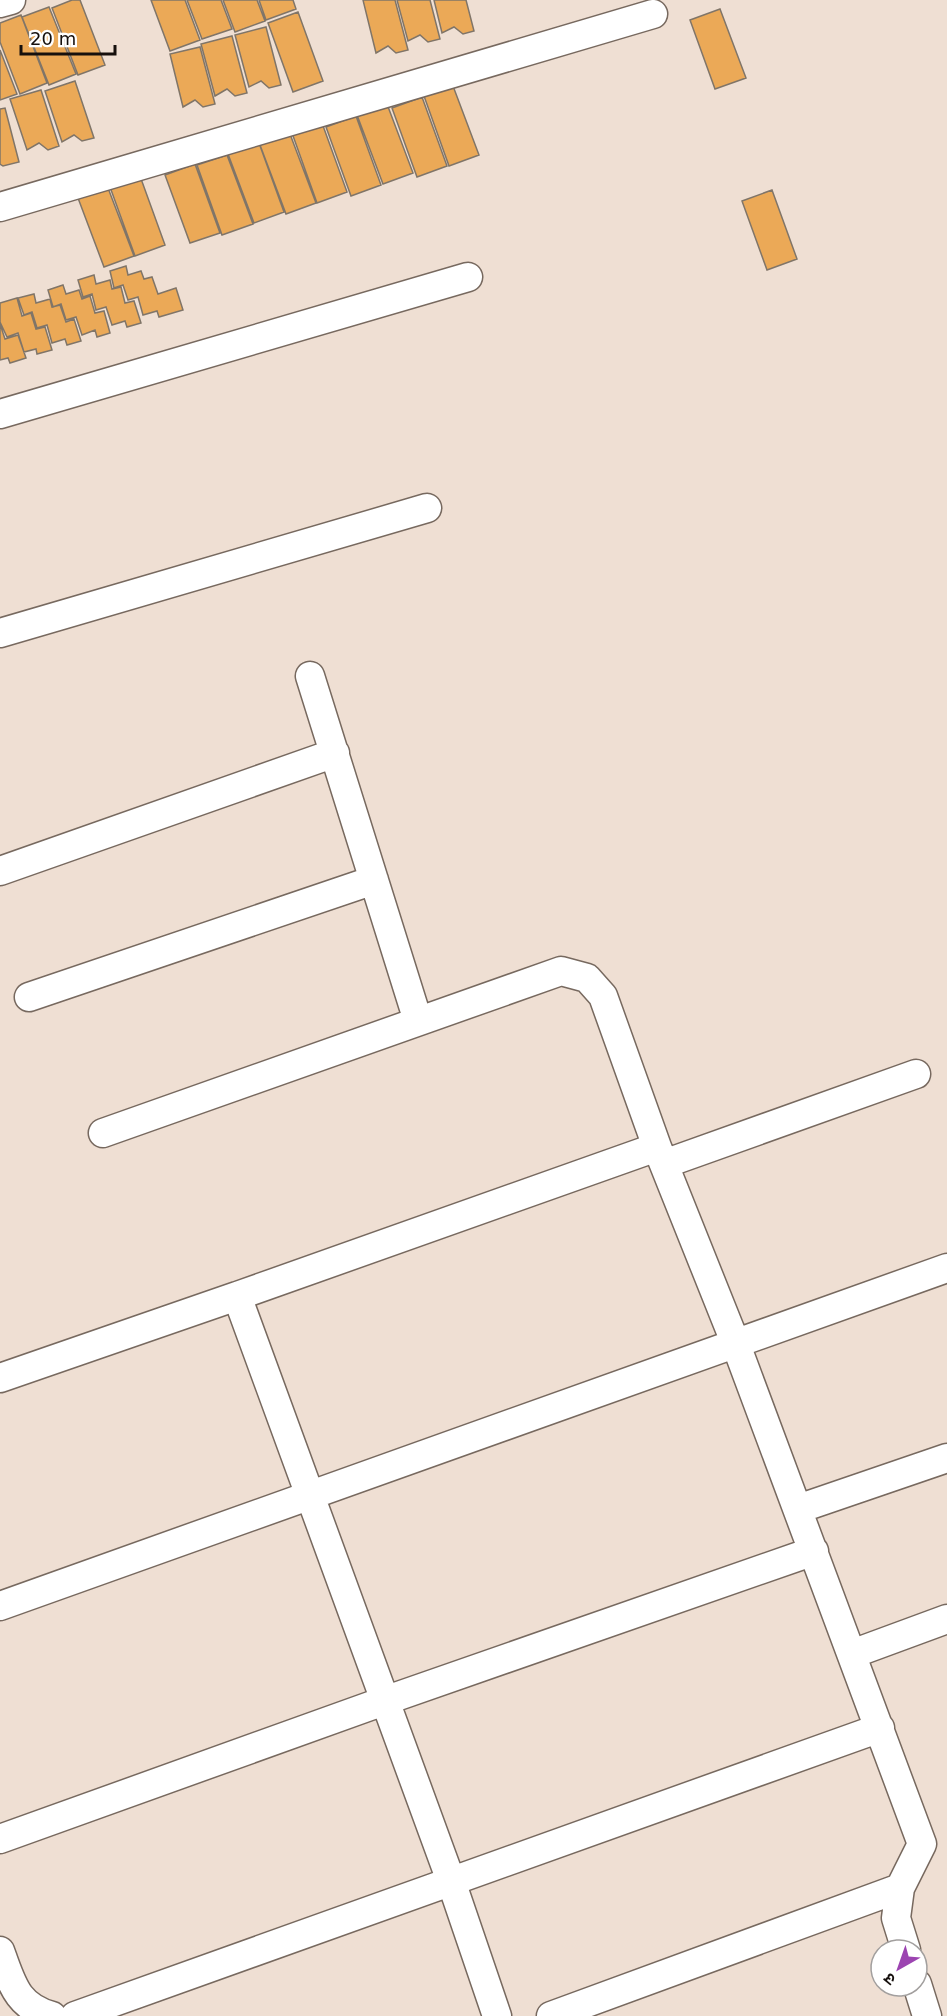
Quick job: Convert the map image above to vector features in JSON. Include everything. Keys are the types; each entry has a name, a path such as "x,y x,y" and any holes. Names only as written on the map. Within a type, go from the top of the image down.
{"street":[{"path":"0,3 11,0"},
{"path":"0,207 653,14"},
{"path":"0,414 468,277"},
{"path":"0,633 427,508"},
{"path":"310,676 418,1021"},
{"path":"0,871 335,753"},
{"path":"29,997 374,880"},
{"path":"103,1133 561,971 587,978 603,996 661,1155 814,1551 922,1844 900,1888 896,1918 902,1938"},
{"path":"0,1378 237,1296 661,1155 916,1074"},
{"path":"0,1606 947,1268"},
{"path":"237,1296 451,1881 497,2016"},
{"path":"798,1509 947,1458"},
{"path":"0,1839 384,1701 814,1551"},
{"path":"852,1654 947,1619"},
{"path":"75,2016 880,1728"},
{"path":"551,2016 900,1888"},
{"path":"0,1951 13,1987 33,2011 52,2016"},
{"path":"921,1998 927,2016"}],"building":[{"path":"72,0 80,0 105,65 78,75 52,8"},
{"path":"151,0 185,0 200,40 170,51"},
{"path":"187,0 221,0 232,29 202,39"},
{"path":"223,0 257,0 265,21 235,32"},
{"path":"259,0 293,0 296,9 266,20"},
{"path":"363,0 395,0 408,50 396,53 388,46 376,53"},
{"path":"397,0 430,0 440,39 428,42 420,35 408,41"},
{"path":"434,0 466,0 474,31 463,34 454,27 442,33"},
{"path":"49,7 76,74 49,85 22,17"},
{"path":"720,9 746,78 715,89 690,20"},
{"path":"298,12 323,81 293,92 268,23"},
{"path":"21,15 47,83 20,94 0,42 0,23"},
{"path":"266,27 281,85 269,88 261,81 249,87 235,35"},
{"path":"232,36 247,93 235,96 227,89 215,96 201,44"},
{"path":"200,47 215,104 203,107 195,100 183,107 170,54"},
{"path":"0,50 17,94 0,100"},
{"path":"75,81 94,138 82,141 74,135 62,142 45,91"},
{"path":"453,86 479,155 449,166 424,96"},
{"path":"41,90 59,146 48,150 39,143 27,150 10,99"},
{"path":"422,97 447,166 417,177 392,108"},
{"path":"387,104 413,173 383,184 357,115"},
{"path":"5,108 19,162 3,166 0,164 0,109"},
{"path":"356,116 381,185 351,196 326,127"},
{"path":"322,123 347,192 317,203 292,133"},
{"path":"290,134 316,203 286,214 260,145"},
{"path":"259,143 284,212 254,223 228,154"},
{"path":"227,155 253,224 222,235 197,165"},
{"path":"195,164 220,233 190,243 165,175"},
{"path":"140,176 165,245 135,256 110,187"},
{"path":"108,188 134,256 104,267 78,198"},
{"path":"772,190 797,259 767,270 742,201"},
{"path":"126,266 128,275 141,271 144,279 152,277 158,294 176,288 183,310 159,317 157,311 143,315 138,297 128,300 123,285 114,288 110,271"},
{"path":"94,275 96,284 110,280 112,289 121,287 125,303 134,301 141,323 127,327 125,321 112,325 106,307 96,310 92,294 83,297 78,280"},
{"path":"63,285 66,294 79,290 82,299 90,296 95,313 104,311 110,333 97,337 95,330 82,335 76,317 66,320 61,304 53,307 48,290"},
{"path":"34,294 36,303 50,299 52,307 60,305 66,322 74,319 81,341 67,345 65,339 52,343 47,325 37,328 32,312 24,315 18,298"},
{"path":"17,298 22,316 31,313 36,329 45,327 52,350 37,354 36,349 24,352 18,333 7,337 0,322 0,303"},
{"path":"0,324 5,339 18,335 26,358 10,363 8,358 0,360"}]}
